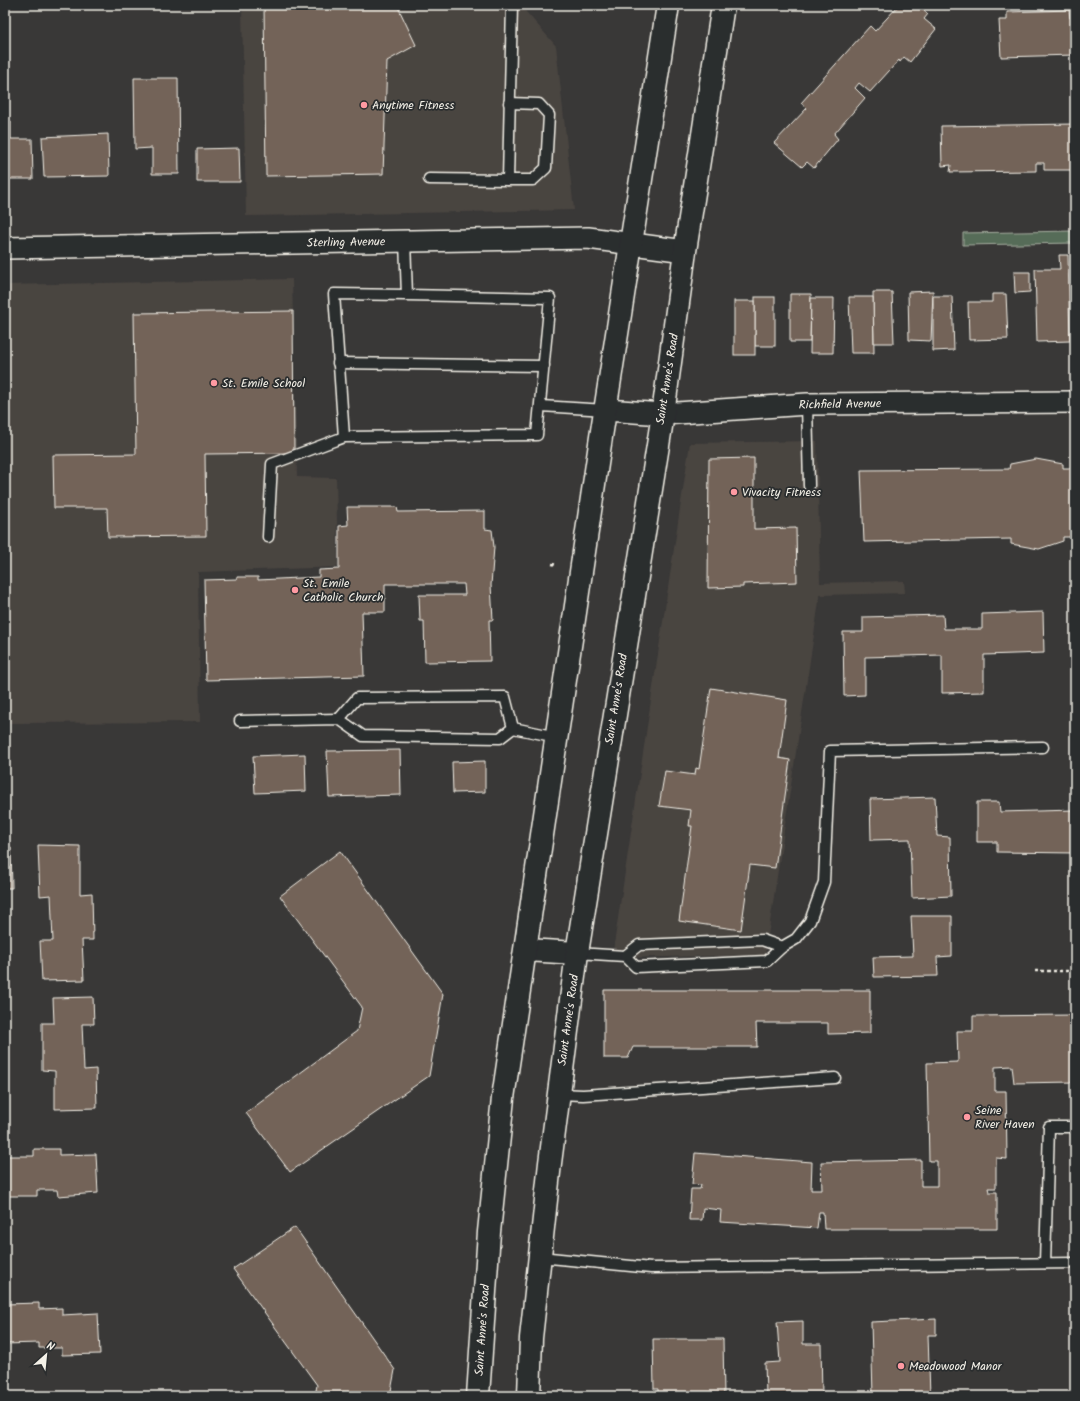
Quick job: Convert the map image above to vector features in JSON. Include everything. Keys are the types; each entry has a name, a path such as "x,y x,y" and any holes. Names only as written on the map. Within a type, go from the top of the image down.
{"main road":[{"name":"Saint Anne's Road","path":"478,1396 489,1232 503,1098 526,950 556,737 668,5"},
{"name":"Saint Anne's Road","path":"529,1396 531,1338 558,1094 577,953 658,436 663,414 685,251 723,5"},
{"path":"526,950 577,953"}],"street":[{"name":"Sterling Avenue","path":"5,248 588,238 685,251"},
{"name":"Richfield Avenue","path":"606,410 663,414 807,404 1075,402"}],"lane":[{"path":"508,180 512,5"},
{"path":"429,179 533,180 546,168 549,115 539,104 509,102"},
{"path":"405,241 407,296"},
{"path":"268,538 272,464 344,437 537,435 541,406 550,298 334,294 344,437"},
{"path":"338,363 544,366"},
{"path":"807,404 809,486"},
{"path":"541,406 606,410"},
{"path":"339,720 357,698 505,697 514,728"},
{"path":"240,721 339,720 363,736 500,738 514,728 556,737"},
{"path":"577,953 625,956 636,967 767,961 782,947 796,939 810,921 824,882 830,751 1043,747"},
{"path":"625,956 639,945 762,940 782,947"},
{"path":"558,1094 583,1095 835,1078"},
{"path":"1045,1263 1049,1127 1075,1127"},
{"path":"540,1257 651,1268 1075,1263"}],"path":[{"path":"1035,972 1075,971"}],"shaded area":[{"path":"242,5 520,5 556,46 574,210 246,216"},
{"path":"292,279 297,477 336,478 338,567 198,572 200,722 5,723 5,285"},
{"path":"817,441 820,583 904,581 905,593 820,595 765,955 612,958 690,443"}],"green space":[{"path":"1075,231 1075,243 963,245 963,233"}],"building":[{"path":"264,5 397,5 416,45 387,61 383,174 266,176"},
{"path":"899,5 918,5 928,14 924,19 936,29 910,62 904,57 900,62 899,60 870,92 859,83 855,88 865,98 834,134 838,139 814,168 807,162 802,167 774,143 807,108 801,103 870,26 875,31"},
{"path":"1069,10 1070,18 1075,18 1075,62 1074,55 1001,57 999,20 1007,20 1007,12"},
{"path":"134,78 178,78 179,174 152,174 152,148 135,149"},
{"path":"5,121 11,121 11,139 32,139 33,179 5,179"},
{"path":"1075,124 1075,170 1044,170 1044,163 1036,163 1036,171 950,172 951,165 942,166 941,126"},
{"path":"108,134 109,176 44,177 42,137"},
{"path":"239,148 240,182 197,182 197,149"},
{"path":"1059,255 1068,255 1070,341 1037,342 1035,269 1060,269"},
{"path":"1014,272 1030,272 1030,292 1015,293"},
{"path":"933,291 931,341 909,340 908,292"},
{"path":"873,292 892,292 894,343 874,343"},
{"path":"790,294 811,294 810,342 790,342"},
{"path":"992,294 1006,294 1008,339 969,340 968,302 992,302"},
{"path":"933,296 952,296 954,350 933,351"},
{"path":"755,297 775,297 775,346 755,346"},
{"path":"849,297 873,297 874,353 851,353"},
{"path":"811,298 834,298 833,353 810,353"},
{"path":"734,301 755,301 755,355 734,355"},
{"name":"St. Emile School","path":"293,311 294,453 205,454 206,536 108,537 107,508 54,508 53,455 136,454 134,313"},
{"path":"754,458 754,529 796,528 797,582 743,584 743,587 708,588 709,459"},
{"path":"1036,459 1063,464 1063,468 1075,468 1075,537 1063,537 1063,541 1039,549 1011,544 1011,539 864,542 861,470 1009,469 1010,464"},
{"name":"St. Emile Catholic Church","path":"347,507 397,507 398,512 485,511 485,529 492,530 494,547 491,585 493,620 489,620 490,661 425,662 424,621 420,621 419,595 465,595 464,584 385,584 385,612 362,612 364,676 206,680 204,580 237,579 237,577 258,577 258,580 319,577 319,570 339,569 339,526 348,525"},
{"path":"1043,612 1044,653 984,655 984,692 942,693 942,655 865,657 865,695 844,696 843,632 863,632 863,617 943,615 944,629 982,629 982,614"},
{"path":"711,688 787,700 779,758 790,760 775,868 750,865 741,930 679,921 692,826 689,826 691,810 659,806 665,771 695,775 696,768 699,769"},
{"path":"400,750 401,795 329,797 327,751"},
{"path":"305,754 306,791 255,793 253,756"},
{"path":"485,761 485,792 453,793 452,762"},
{"path":"935,797 937,836 950,837 951,896 912,898 910,839 871,840 870,799"},
{"path":"977,802 999,802 1000,812 1075,810 1075,853 997,852 997,842 977,842"},
{"path":"38,845 80,846 80,894 92,893 93,940 82,940 84,980 42,981 40,941 53,941 51,895 40,896"},
{"path":"5,847 11,847 12,888 5,888"},
{"path":"340,851 443,994 429,1076 290,1172 246,1113 357,1031 362,1007 280,896"},
{"path":"911,916 952,916 952,956 937,957 938,976 874,977 873,957 913,956"},
{"path":"604,990 870,990 870,1033 828,1034 828,1023 756,1023 757,1047 633,1047 628,1058 604,1058"},
{"path":"93,997 94,1024 82,1024 84,1070 96,1069 97,1108 55,1109 55,1071 42,1070 42,1023 54,1023 53,998"},
{"name":"Seine River Haven","path":"1075,1015 1075,1082 1014,1083 1012,1066 995,1067 995,1091 1006,1091 1007,1159 996,1158 996,1188 988,1188 989,1192 997,1192 997,1229 824,1229 823,1212 819,1212 817,1228 720,1222 721,1210 703,1208 702,1220 689,1220 691,1189 700,1189 701,1185 692,1184 695,1153 812,1162 811,1190 822,1190 821,1162 921,1160 921,1186 937,1186 937,1161 929,1161 927,1063 958,1062 957,1031 973,1031 973,1016"},
{"path":"34,1149 59,1149 59,1155 96,1154 98,1193 58,1196 57,1190 37,1190 37,1196 5,1196 5,1156 34,1156"},
{"path":"295,1227 395,1370 390,1396 315,1396 317,1385 233,1269"},
{"path":"39,1303 39,1309 62,1308 62,1315 98,1313 100,1354 62,1355 62,1348 39,1348 39,1343 5,1344 5,1304"},
{"name":"Meadowood Manor","path":"936,1319 936,1335 928,1335 930,1396 873,1396 871,1322"},
{"path":"803,1321 803,1344 821,1344 822,1396 759,1396 766,1395 765,1363 780,1362 777,1322"},
{"path":"653,1339 723,1339 724,1396 658,1396 658,1389 654,1389"}],"place":[{"name":"Anytime Fitness","path":"364,105"},
{"name":"St. Emile School","path":"214,383"},
{"name":"Vivacity Fitness","path":"734,492"},
{"name":"St. Emile Catholic Church","path":"295,590"},
{"name":"Seine River Haven","path":"967,1117"},
{"name":"Meadowood Manor","path":"901,1366"}]}
